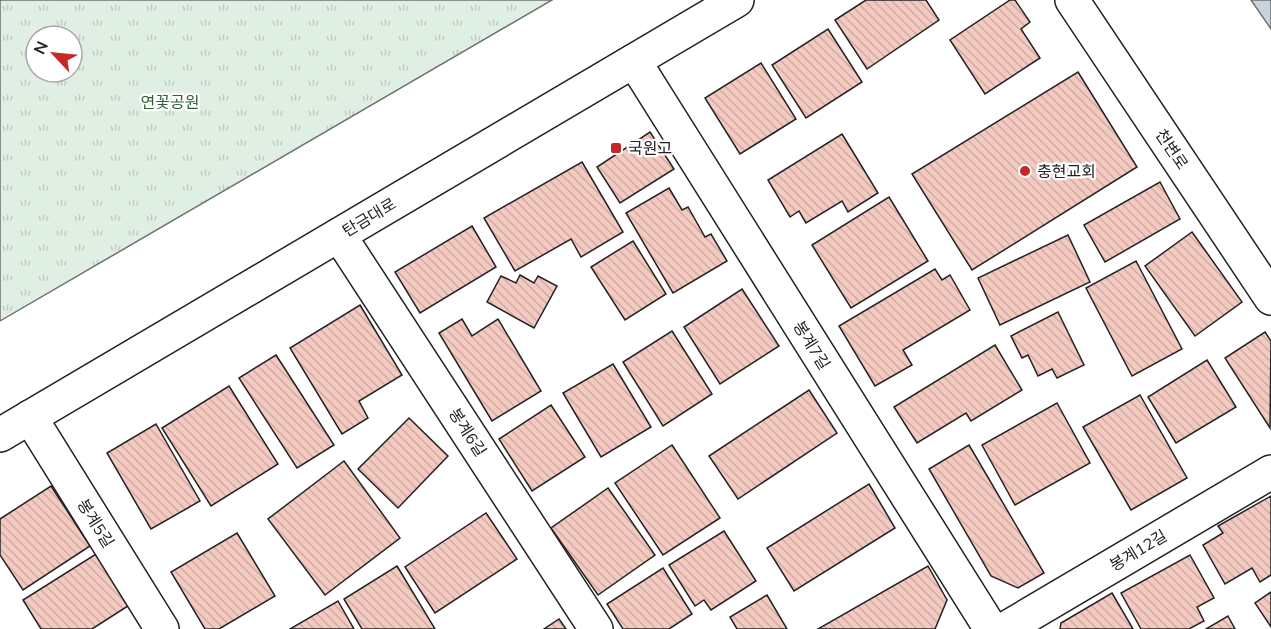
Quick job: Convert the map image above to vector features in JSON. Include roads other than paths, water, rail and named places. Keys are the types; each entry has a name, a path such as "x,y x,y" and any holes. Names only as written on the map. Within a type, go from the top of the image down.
{"street":[{"name":"탄금대로","path":"0,435 737,0"},
{"name":"천변로","path":"1072,0 1271,298"},
{"name":"봉계7길","path":"634,61 991,629"},
{"name":"봉계6길","path":"339,235 596,629"},
{"name":"봉계5길","path":"30,417 162,629"},
{"name":"봉계12길","path":"1005,629 1271,472"}],"place":[{"name":"국원고","path":"616,148"},
{"name":"충현교회","path":"1025,171"}],"park label":[{"name":"연꽃공원","path":"170,102"}]}
